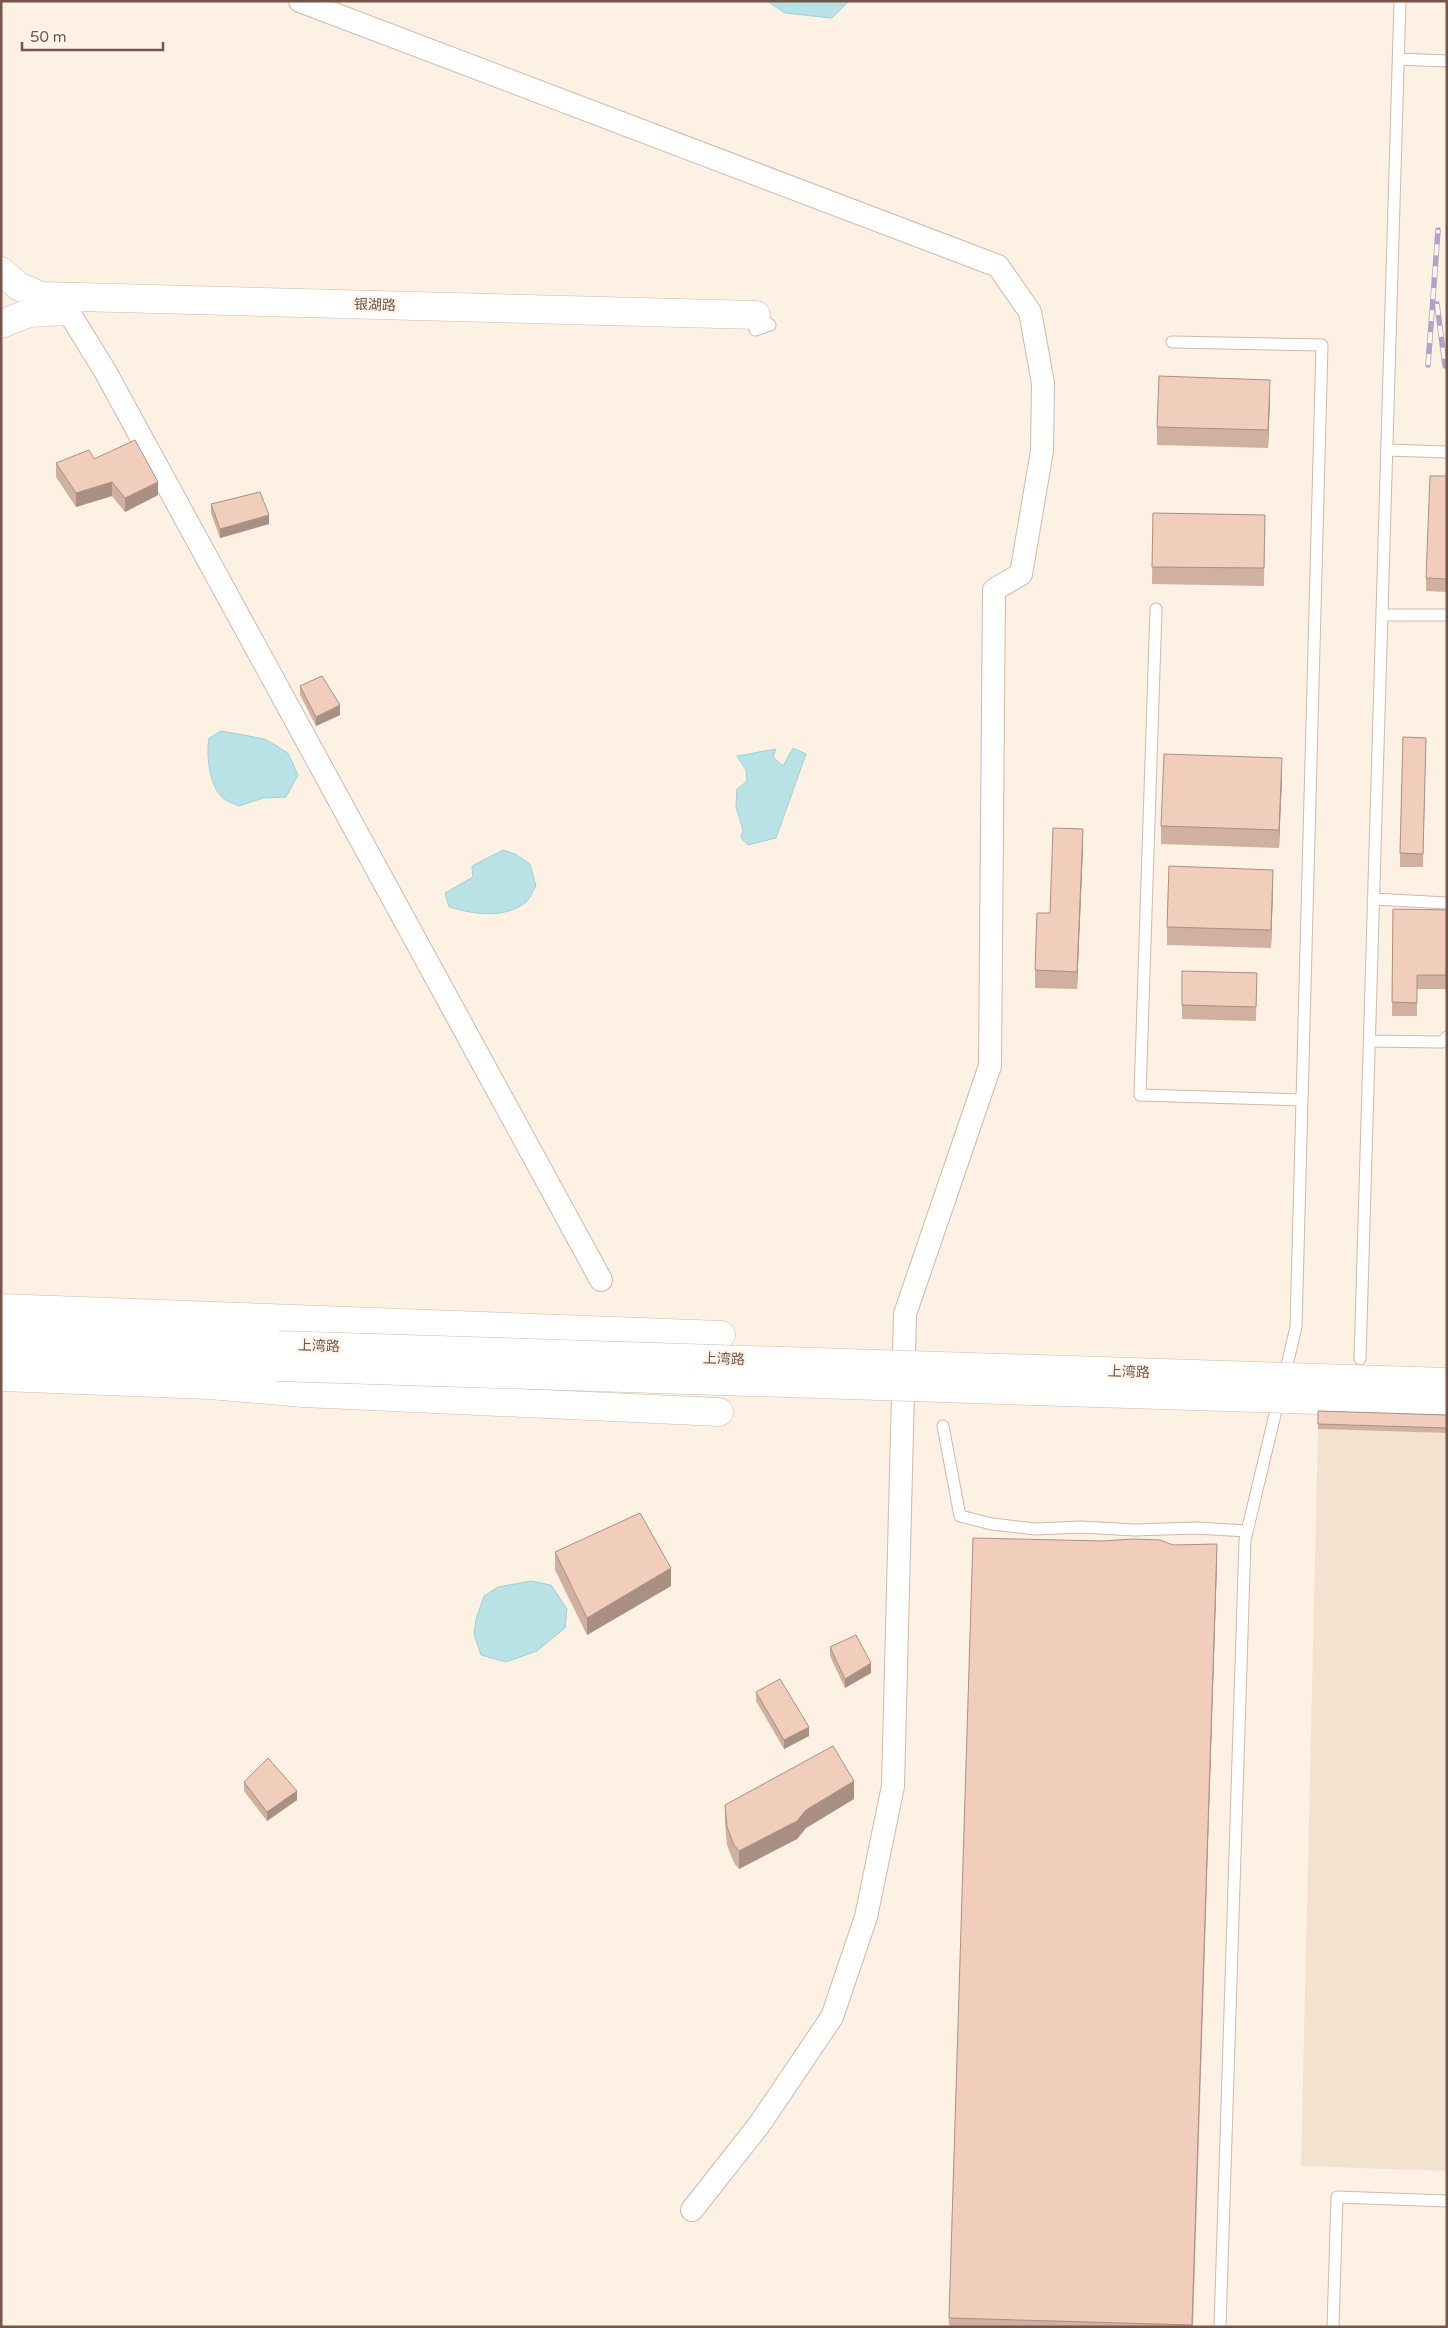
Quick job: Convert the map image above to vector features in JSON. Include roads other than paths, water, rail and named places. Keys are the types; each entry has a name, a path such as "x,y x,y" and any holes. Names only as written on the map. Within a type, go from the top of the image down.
{"main road":[{"name":"银湖路","path":"1,271 18,286 41,296 756,322 68,311 29,313 1,324"},
{"name":"上湾路","path":"1,1308 721,1335"},
{"name":"上湾路","path":"1,1334 277,1356 1447,1404"},
{"name":"上湾路","path":"1,1357 277,1356 1447,1382"},
{"path":"1,1377 210,1386 304,1393 724,1404"}],"street":[{"path":"300,1 998,266 1030,312 1043,383 1042,451 1021,574 994,590 990,1066 905,1314 893,1786 886,1826 866,1917 832,2018 759,2124 692,2210"},
{"path":"68,311 105,371 601,1280"}],"lane":[{"path":"1360,1359 1400,1"},
{"path":"1399,60 1447,61"},
{"path":"1172,342 1322,345 1296,1327 1247,1531 1245,1550 1220,2327"},
{"path":"1387,450 1447,452"},
{"path":"1156,608 1140,1095 1302,1100"},
{"path":"1382,615 1447,615"},
{"path":"1373,899 1447,903"},
{"path":"1369,1041 1442,1042 1447,1037"},
{"path":"721,1335 729,1343 724,1404"},
{"path":"943,1426 960,1516 992,1524 1035,1529 1081,1527 1134,1530 1196,1528 1247,1531"},
{"path":"1333,2327 1337,2197 1447,2201"}],"water":[{"path":"767,1 849,1 832,18 785,13"},
{"path":"221,731 265,739 288,753 298,775 286,797 263,798 239,806 224,799 219,794 212,779 208,753 209,738"},
{"path":"793,748 806,754 776,838 748,845 741,838 743,830 736,807 737,789 747,781 746,770 737,756 776,749 773,757 783,766"},
{"path":"503,850 515,854 530,864 536,886 527,901 507,911 488,914 468,912 449,907 445,893 473,877 472,866"},
{"path":"531,1581 551,1585 567,1609 565,1628 537,1651 506,1662 481,1655 474,1634 476,1619 484,1596 498,1587"}],"railway":[{"path":"1428,365 1438,230"},
{"path":"1437,304 1445,366"}]}
